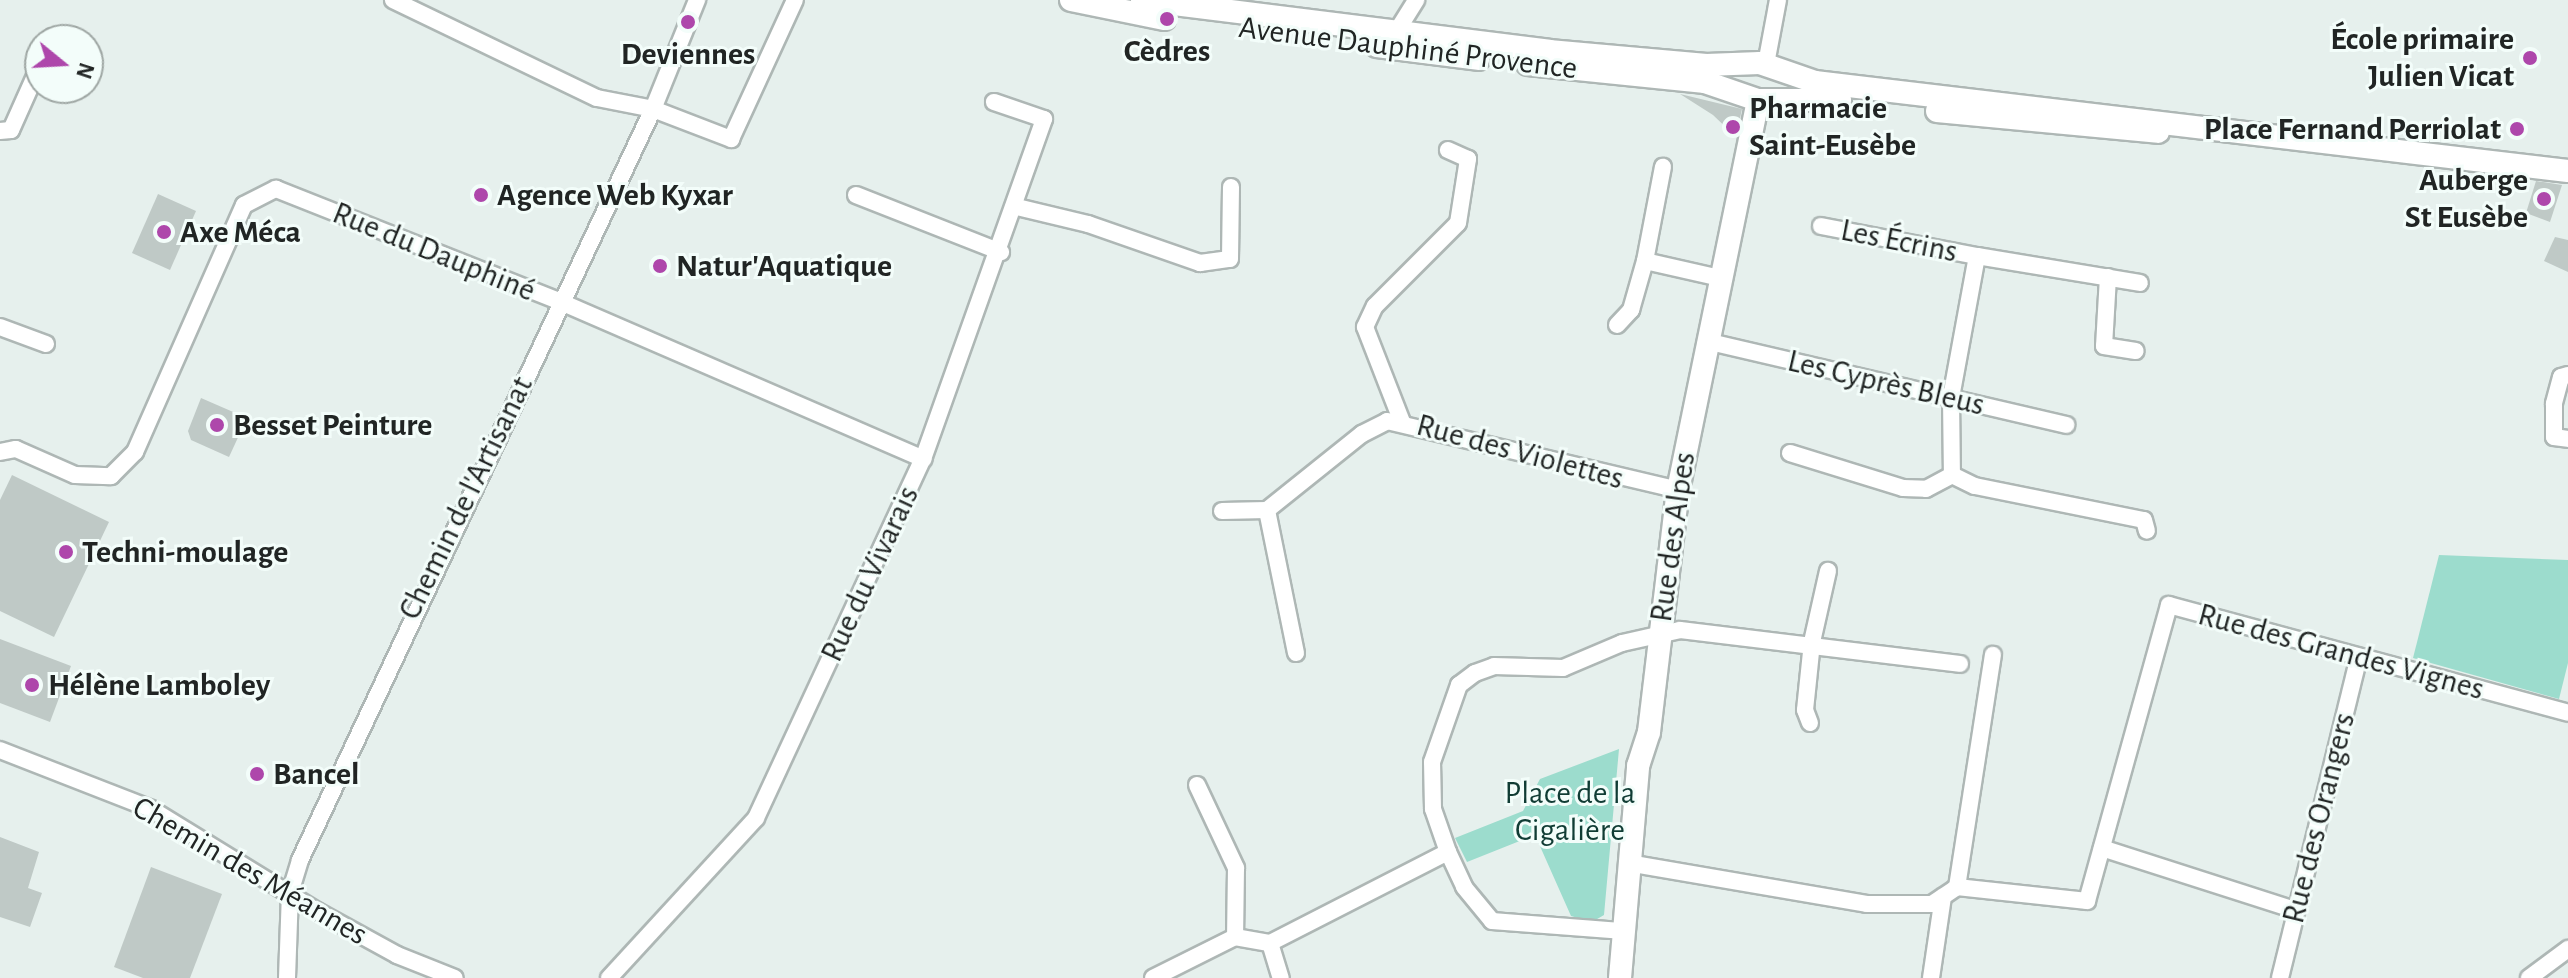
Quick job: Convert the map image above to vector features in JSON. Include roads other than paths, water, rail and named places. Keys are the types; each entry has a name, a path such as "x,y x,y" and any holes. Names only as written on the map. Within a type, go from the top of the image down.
{"main road":[{"name":"Avenue Dauphiné Provence","path":"1142,0 1395,34 1764,67 1815,82 2199,130 2568,170"},
{"name":"Avenue Dauphiné Provence","path":"1083,2 1410,52 1705,82 1758,96 2125,133 2199,130"},
{"path":"1764,67 1778,84 1758,96 1742,75 1764,67"},
{"name":"Rue des Alpes","path":"1620,978 1628,863 1678,490 1758,96"}],"street":[{"path":"393,0 597,98 653,109 731,139 795,0"},
{"name":"Chemin de l'Artisanat","path":"290,893 387,664 653,109 697,0"},
{"path":"1395,34 1416,0"},
{"path":"1764,67 1778,0"},
{"path":"0,131 11,130 24,101"},
{"name":"Rue du Vivarais","path":"609,978 756,818 923,459 1001,252 1044,119 994,102"},
{"name":"Rue des Violettes","path":"1448,150 1468,159 1458,223 1375,306 1365,327 1402,422 1678,490"},
{"path":"1617,325 1631,310 1645,261 1663,167"},
{"path":"1017,207 1088,224 1200,263 1230,259 1231,187"},
{"name":"Rue du Dauphiné","path":"0,452 16,449 75,475 111,476 135,452 244,205 276,189 561,302 923,459"},
{"path":"856,195 1001,252"},
{"name":"Les Écrins","path":"1821,226 2140,283"},
{"name":"Les Écrins","path":"1952,475 1951,398 1977,256"},
{"path":"1645,261 1720,278"},
{"path":"2108,277 2104,346 2136,351"},
{"path":"0,327 46,344"},
{"name":"Les Cyprès Bleus","path":"1706,341 2066,425"},
{"path":"2568,375 2561,377 2554,404 2554,437 2568,439"},
{"path":"1222,511 1267,510 1362,434 1387,421 1402,422"},
{"path":"1790,453 1903,488 1926,489 1952,475 1989,490 2144,520 2147,531"},
{"path":"1267,510 1296,653"},
{"path":"1810,723 1805,710 1812,642 1828,571"},
{"name":"Rue des Grandes Vignes","path":"1628,863 1867,904 1932,904 1950,892 2087,901 2169,605 2568,713"},
{"path":"1621,931 1492,921 1464,887 1433,809 1432,762 1459,685 1494,666 1563,668 1659,632 1812,642 1960,664"},
{"path":"1931,978 1950,892 1993,655"},
{"name":"Rue des Orangers","path":"2280,978 2359,657"},
{"name":"Chemin des Méannes","path":"0,750 151,809 397,955 455,978"},
{"path":"1197,785 1236,868 1235,937"},
{"path":"2102,848 2295,910"},
{"path":"1153,978 1235,937 1270,943 1448,852"},
{"path":"287,978 290,893"},
{"path":"1270,943 1281,978"},
{"path":"2529,978 2568,949"}],"place":[{"name":"Cèdres","path":"1167,19"},
{"name":"Deviennes","path":"688,22"},
{"name":"École primaire Julien Vicat","path":"2530,58"},
{"name":"Pharmacie Saint-Eusèbe","path":"1733,127"},
{"name":"Place Fernand Perriolat","path":"2517,129"},
{"name":"Agence Web Kyxar","path":"481,195"},
{"name":"Auberge St Eusèbe","path":"2544,199"},
{"name":"Axe Méca","path":"164,232"},
{"name":"Natur'Aquatique","path":"660,266"},
{"name":"Besset Peinture","path":"217,425"},
{"name":"Techni-moulage","path":"66,552"},
{"name":"Hélène Lamboley","path":"32,685"},
{"name":"Bancel","path":"257,774"}],"park label":[{"name":"Place de la Cigalière","path":"1570,812"}]}
